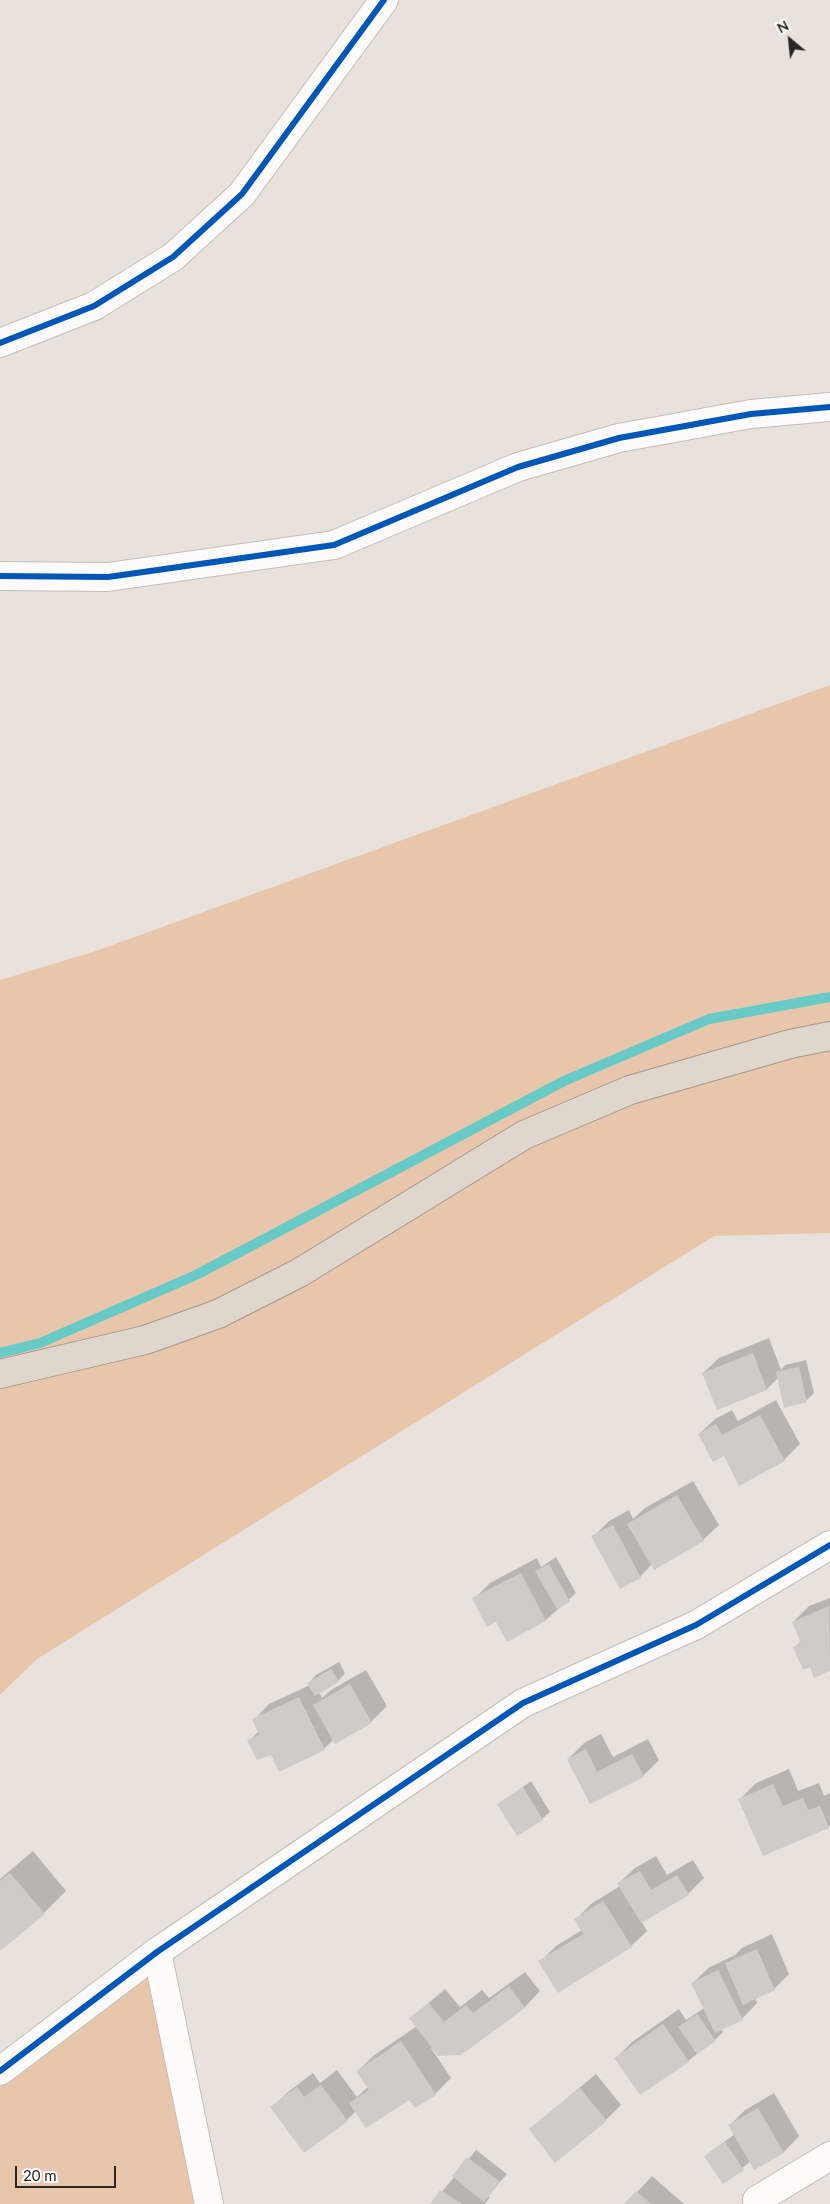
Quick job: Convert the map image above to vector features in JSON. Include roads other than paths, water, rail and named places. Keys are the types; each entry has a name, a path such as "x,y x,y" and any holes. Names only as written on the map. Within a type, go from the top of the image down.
{"highway":[{"path":"0,1374 145,1340 218,1314 299,1273 524,1135 630,1090 790,1044 830,1036"}],"street":[{"path":"0,343 94,306 173,257 242,194 384,0"},
{"path":"0,576 108,577 334,544 518,467 601,443 751,414 830,407"},
{"path":"0,2071 157,1952 523,1702 696,1626 830,1545"},
{"path":"157,1952 209,2204"},
{"path":"757,2203 830,2156"}],"waterway":[{"path":"0,1353 40,1343 196,1275 564,1081 709,1019 830,997"}]}
